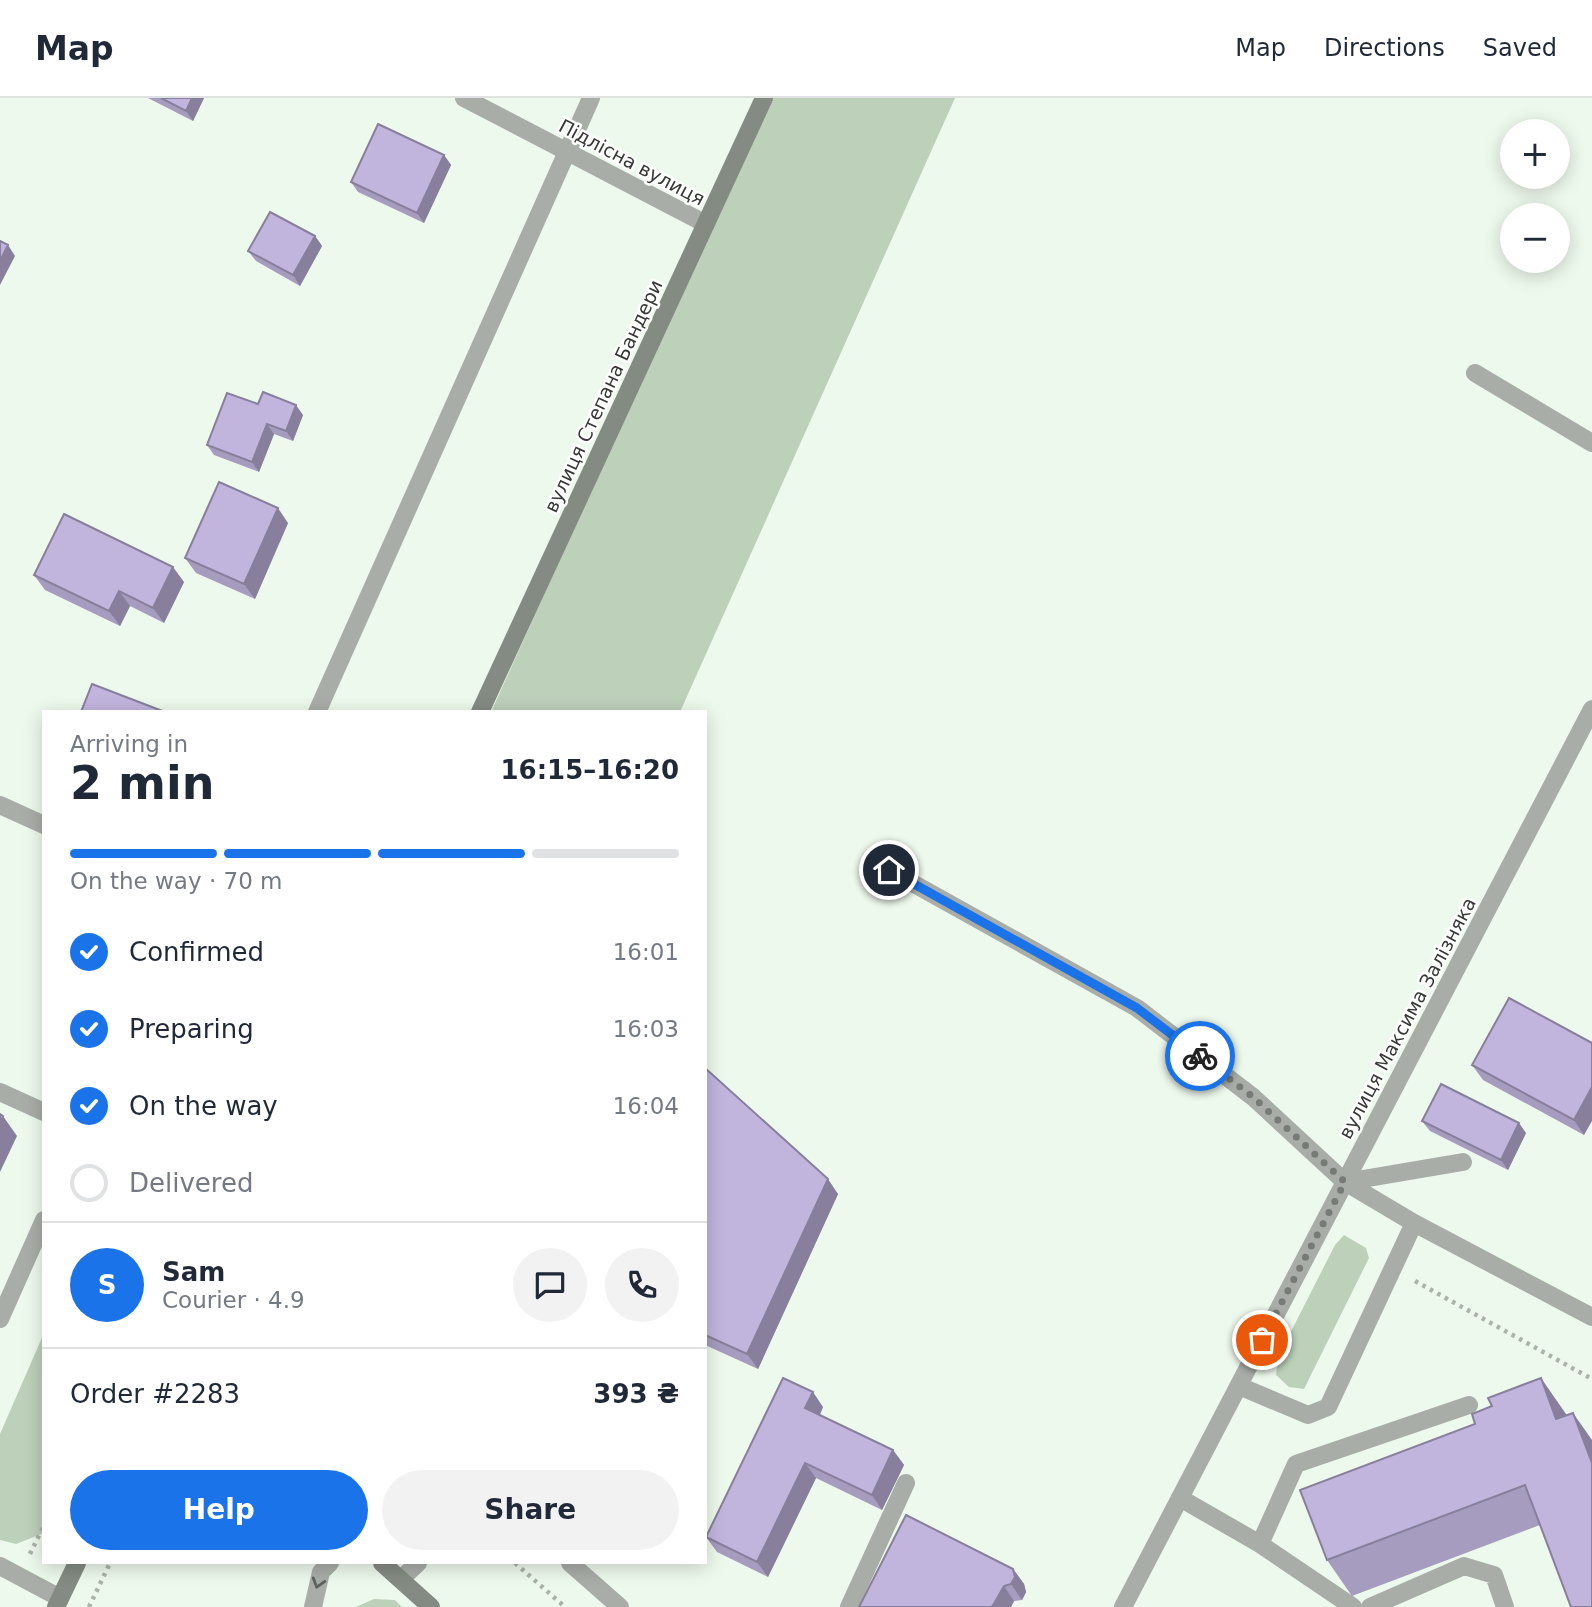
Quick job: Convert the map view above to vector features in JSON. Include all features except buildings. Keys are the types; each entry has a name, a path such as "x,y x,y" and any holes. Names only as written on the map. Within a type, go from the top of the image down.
{"main road":[{"name":"вулиця Степана Бандери","path":"481,710 764,98"},
{"path":"58,1602 77,1564"},
{"path":"383,1564 431,1607"}],"street":[{"name":"Підлісна вулиця","path":"464,98 706,224"},
{"path":"318,710 565,151 591,98"},
{"path":"1475,373 1592,443"},
{"name":"вулиця Максима Залізняка","path":"1123,1607 1592,709"},
{"path":"0,805 42,824"},
{"path":"889,870 1137,1008 1253,1097 1345,1182 1414,1223 1592,1317"},
{"path":"0,1092 42,1111"},
{"path":"1345,1182 1463,1162"},
{"path":"1239,1386 1308,1415 1328,1407 1414,1223"},
{"path":"0,1319 42,1224"},
{"path":"1260,1544 1296,1464 1469,1405"},
{"path":"849,1607 906,1483"},
{"path":"1180,1498 1260,1544 1353,1607"},
{"path":"313,1607 321,1572 329,1564"},
{"path":"401,1579 417,1564"},
{"path":"571,1564 620,1607"},
{"path":"0,1566 58,1602"},
{"path":"1370,1607 1464,1566 1494,1574 1505,1607"}],"path":[{"path":"1393,1268 1592,1379"},
{"path":"89,1607 110,1564"},
{"path":"516,1564 565,1607"}],"green space":[{"path":"769,98 955,98 681,710 492,710"},
{"path":"1344,1235 1366,1248 1369,1258 1304,1389 1289,1387 1276,1375 1278,1357 1335,1245"},
{"path":"42,1338 42,1534 16,1544 0,1540 0,1434"},
{"path":"374,1599 395,1600 402,1607 356,1607"}],"way so far":[{"path":"1200,1056 1253,1097 1345,1182 1262,1340"}],"route":[{"path":"889,870 1137,1008 1200,1056"}]}
